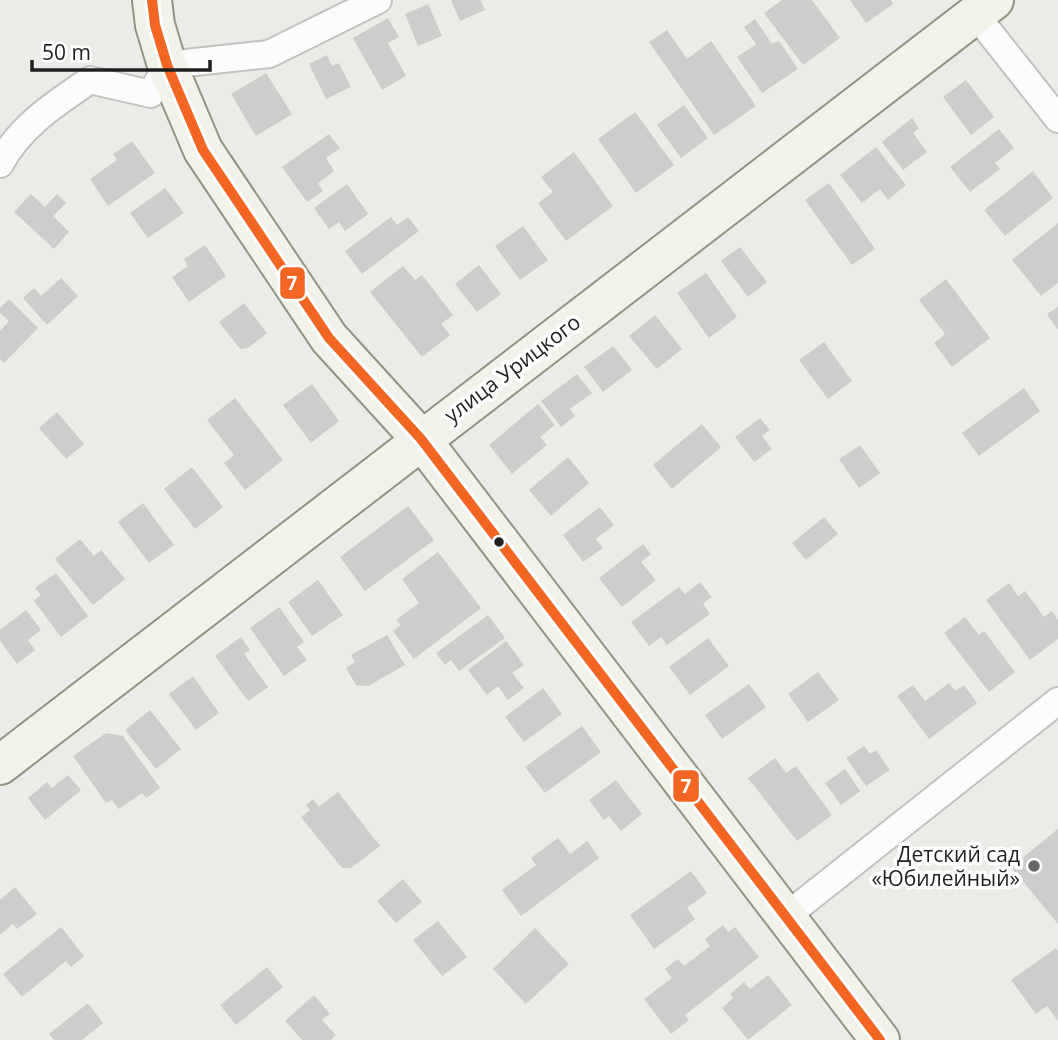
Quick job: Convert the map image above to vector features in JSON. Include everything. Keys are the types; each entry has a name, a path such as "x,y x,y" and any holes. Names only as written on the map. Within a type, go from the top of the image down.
{"street":[{"path":"152,0 155,25 167,65 203,150 329,338 421,439 880,1040"},
{"path":"167,65 269,54 378,0"},
{"path":"984,7 1058,120"},
{"name":"улица Урицкого","path":"0,765 984,7"},
{"path":"0,164 8,149 48,108 90,80 151,94 167,65"},
{"path":"785,917 1058,701"}],"building":[{"path":"451,0 480,0 485,10 460,21"},
{"path":"782,0 812,0 840,38 803,65 764,13"},
{"path":"850,0 891,0 893,4 866,23"},
{"path":"428,4 442,36 418,46 405,14"},
{"path":"388,18 399,37 388,43 406,76 382,90 353,38"},
{"path":"755,19 772,44 779,41 798,69 762,93 737,57 756,44 744,27"},
{"path":"667,30 687,59 711,41 756,106 714,135 649,42"},
{"path":"327,55 332,66 339,63 351,87 326,99 309,64"},
{"path":"266,73 292,114 256,136 231,94"},
{"path":"966,80 994,117 971,135 943,97"},
{"path":"684,105 708,138 681,158 657,125"},
{"path":"635,112 674,165 636,193 598,139"},
{"path":"912,118 919,128 913,133 927,152 903,170 882,142"},
{"path":"999,129 1014,148 995,163 1000,169 970,192 950,167"},
{"path":"329,134 340,148 326,158 334,171 318,183 323,191 307,202 282,167"},
{"path":"132,141 155,173 108,206 90,179 117,160 113,154"},
{"path":"876,147 906,185 888,200 880,189 862,203 840,175"},
{"path":"574,152 613,206 566,241 538,203 553,192 541,177"},
{"path":"1033,171 1053,198 1005,236 984,210"},
{"path":"829,183 875,249 852,265 805,200"},
{"path":"347,184 368,214 345,231 339,222 329,229 314,208"},
{"path":"165,188 184,213 148,238 130,213"},
{"path":"31,194 45,207 57,194 66,203 53,216 69,232 54,249 14,212"},
{"path":"391,217 397,225 408,217 419,231 362,274 345,251"},
{"path":"1058,223 1058,283 1041,296 1012,260"},
{"path":"523,226 548,260 520,280 495,246"},
{"path":"205,245 226,276 189,302 172,277 188,266 184,259"},
{"path":"740,247 767,282 748,297 721,261"},
{"path":"479,265 501,294 477,312 455,284"},
{"path":"403,266 415,280 422,275 453,315 441,324 450,335 422,357 370,292"},
{"path":"706,273 737,317 709,338 677,293"},
{"path":"61,278 78,296 47,325 23,298 34,288 41,296"},
{"path":"946,279 990,338 952,367 934,343 945,334 919,300"},
{"path":"9,299 38,328 4,363 0,359 0,331 9,321 0,313 0,308"},
{"path":"244,303 267,333 248,348 240,349 219,322"},
{"path":"1058,307 1058,330 1047,314"},
{"path":"655,315 682,349 657,369 629,336"},
{"path":"824,342 852,381 828,399 799,360"},
{"path":"613,346 632,370 603,392 584,367"},
{"path":"577,374 592,393 570,409 575,416 561,427 541,401"},
{"path":"312,384 339,421 311,443 283,405"},
{"path":"1024,388 1040,411 979,456 962,433"},
{"path":"235,398 283,460 245,490 224,463 234,455 207,420"},
{"path":"538,404 555,425 540,437 547,445 512,474 489,445"},
{"path":"57,412 84,444 66,459 39,428"},
{"path":"760,418 770,430 762,436 772,449 754,462 735,437"},
{"path":"702,424 721,447 672,489 653,465"},
{"path":"860,445 880,473 859,488 839,459"},
{"path":"568,457 589,483 551,516 529,490"},
{"path":"192,467 223,507 195,529 164,489"},
{"path":"143,503 174,545 149,563 118,522"},
{"path":"408,506 434,540 365,591 340,557"},
{"path":"600,507 614,525 596,539 603,548 583,562 563,535"},
{"path":"824,517 838,534 806,560 792,543"},
{"path":"80,539 94,556 101,550 125,579 93,605 55,559"},
{"path":"643,544 651,554 641,562 656,580 622,607 599,578"},
{"path":"438,552 481,608 414,659 393,631 401,625 396,620 419,603 402,579"},
{"path":"56,573 88,616 61,637 34,601 41,595 35,588"},
{"path":"318,580 343,615 312,636 288,602"},
{"path":"700,582 712,597 703,604 710,614 667,645 661,637 649,646 631,622 679,587 685,594"},
{"path":"1009,583 1018,596 1025,591 1044,617 1052,611 1058,620 1058,639 1030,660 986,600"},
{"path":"279,607 304,642 297,647 307,660 284,676 250,628"},
{"path":"26,610 41,630 28,640 35,650 17,664 0,641 0,630"},
{"path":"488,615 505,638 459,671 451,660 445,665 436,653"},
{"path":"965,617 979,635 984,631 1015,672 989,692 944,633"},
{"path":"387,635 405,665 368,686 356,685 346,668 355,662 351,655"},
{"path":"241,637 250,650 244,654 268,687 248,701 215,656"},
{"path":"708,638 729,666 690,695 669,667"},
{"path":"506,641 524,665 512,673 524,688 508,700 498,686 487,695 468,670"},
{"path":"818,672 839,700 808,722 788,694"},
{"path":"193,676 219,713 196,730 169,694"},
{"path":"949,683 955,691 964,685 977,703 929,739 897,696 913,685 925,701"},
{"path":"749,684 766,707 722,739 705,715"},
{"path":"543,688 562,714 524,742 505,717"},
{"path":"150,710 181,749 156,769 125,730"},
{"path":"582,726 601,752 545,793 525,767"},
{"path":"106,733 123,736 160,788 146,798 142,793 119,809 112,800 106,803 73,756"},
{"path":"864,746 870,754 876,750 890,770 866,786 846,758"},
{"path":"775,758 786,773 796,766 832,815 797,841 748,778"},
{"path":"845,769 860,791 841,805 825,783"},
{"path":"68,775 81,790 45,820 28,798 47,782 52,788"},
{"path":"616,780 642,814 621,831 609,816 604,820 589,800"},
{"path":"338,792 380,846 351,868 342,868 301,817 310,810 306,805 313,799 319,807"},
{"path":"1058,829 1058,924 1011,867"},
{"path":"558,838 570,854 587,841 599,858 521,916 502,890 536,865 531,858"},
{"path":"691,871 707,893 687,908 695,919 654,949 630,915"},
{"path":"403,879 422,902 396,923 377,901"},
{"path":"15,887 37,914 17,929 13,924 0,935 0,900"},
{"path":"438,921 467,957 442,976 413,940"},
{"path":"723,925 728,932 735,927 759,957 685,1015 689,1020 671,1034 644,999 672,978 665,969 678,959 684,966 710,946 705,939"},
{"path":"61,927 84,956 71,967 66,961 22,997 3,974"},
{"path":"535,928 569,964 526,1004 493,969"},
{"path":"1056,948 1058,1021 1047,1006 1036,1014 1011,980"},
{"path":"267,967 283,987 236,1025 220,1005"},
{"path":"768,975 792,1005 748,1040 722,1008 733,998 730,994 744,982 750,989"},
{"path":"314,995 330,1014 322,1020 336,1035 331,1040 302,1040 285,1021"},
{"path":"88,1003 103,1023 82,1040 54,1040 49,1034"}],"transit line":[{"name":"7","path":"152,0 155,25 167,65 203,150 329,338 421,439 880,1040"}],"place":[{"name":"Детский сад «Юбилейный»","path":"1034,866"}]}
